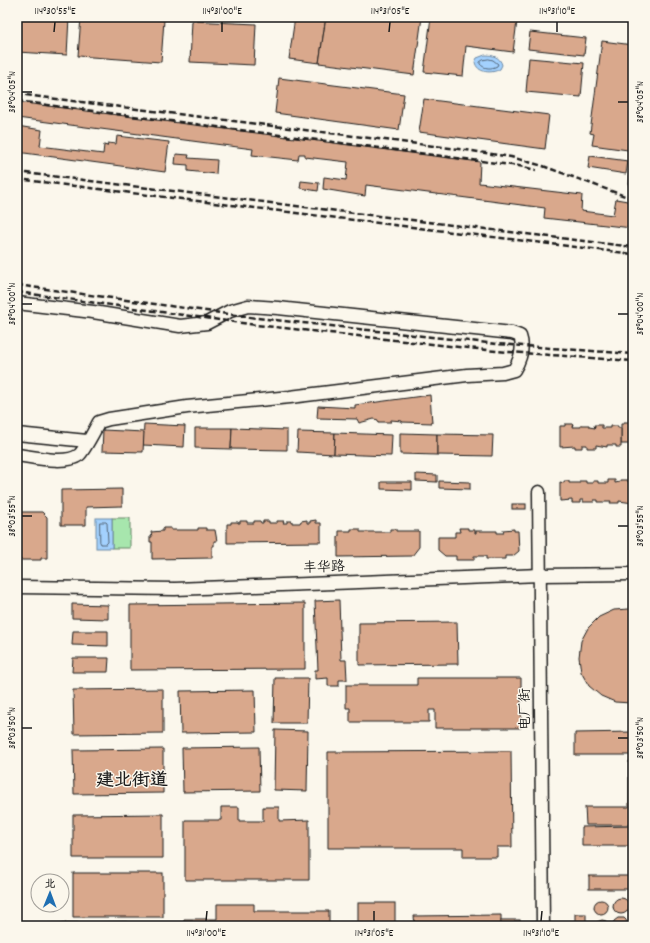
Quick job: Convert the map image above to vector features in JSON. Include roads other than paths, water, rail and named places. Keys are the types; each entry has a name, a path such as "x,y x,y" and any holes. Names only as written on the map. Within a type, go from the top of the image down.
{"street":[{"path":"17,303 93,312 180,326 207,324 230,311 248,306 278,308 512,333 520,336 523,342 519,362 514,370 503,373 467,375 290,397 187,407 109,419 99,422 80,455 71,459 62,460 17,455"},
{"path":"17,434 88,441"},
{"name":"电厂街","path":"539,492 543,926"},
{"name":"丰华路","path":"17,587 175,588 540,575 633,574"}],"water":[{"path":"485,55 498,58 502,65 500,69 493,72 485,72 476,66 475,62 477,58"},
{"path":"96,518 112,518 112,548 96,548"}],"railway":[{"path":"17,94 466,150 511,157 543,166 633,199"},
{"path":"17,101 519,166 536,170"},
{"path":"17,172 633,247"},
{"path":"17,179 633,254"},
{"path":"17,285 257,318 497,344 633,354"},
{"path":"17,292 256,325 496,351 633,361"}],"district":[{"name":"建北街道","path":"132,781"}]}
